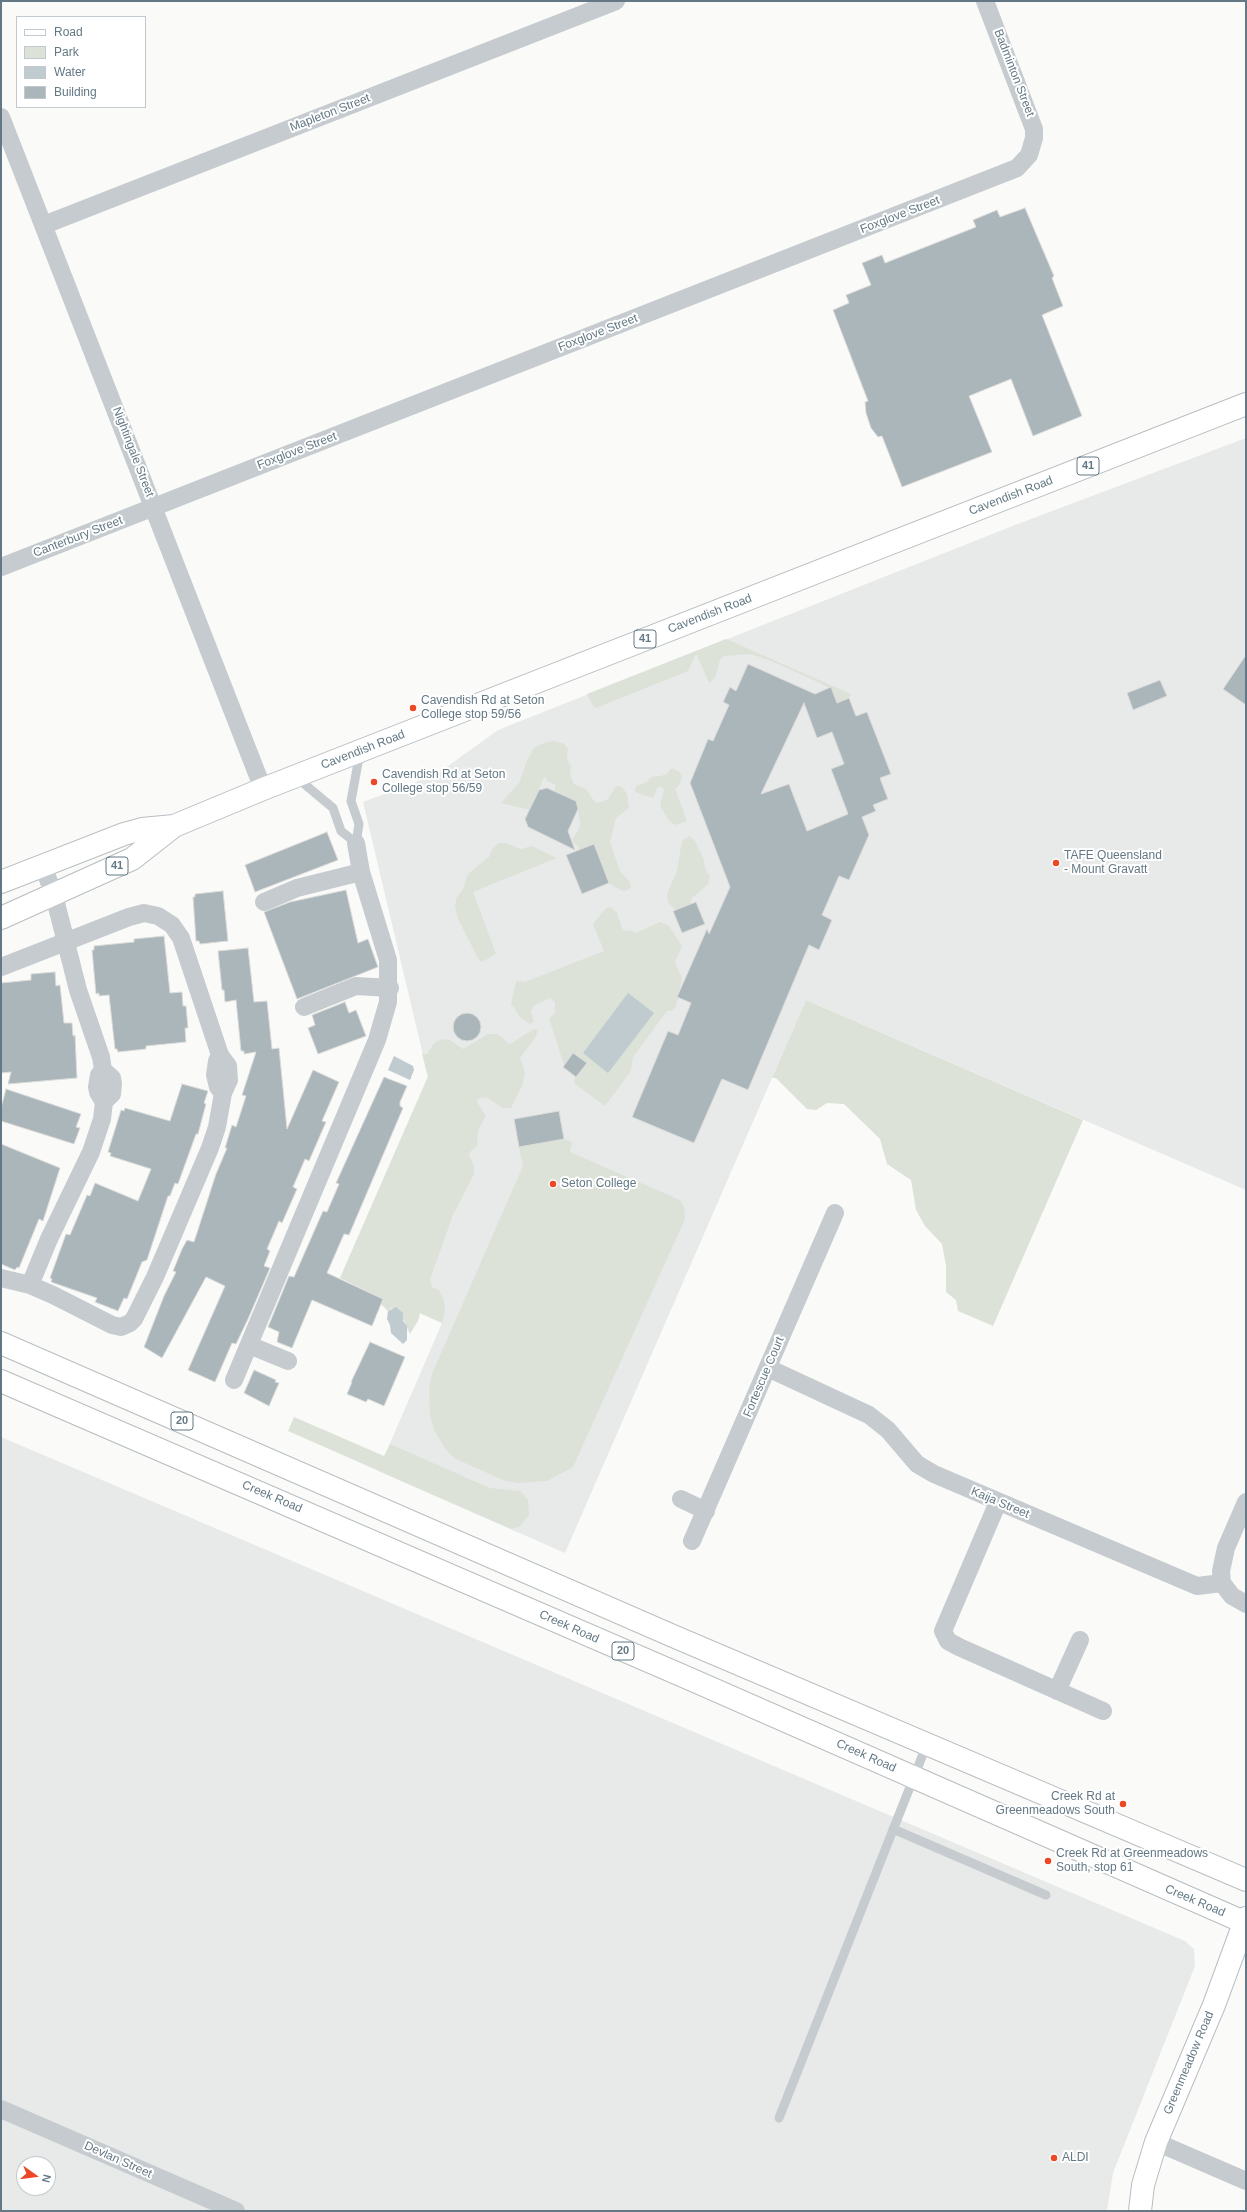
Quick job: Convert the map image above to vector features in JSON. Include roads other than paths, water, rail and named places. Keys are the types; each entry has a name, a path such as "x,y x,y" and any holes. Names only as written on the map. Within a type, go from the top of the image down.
{"main road":[{"name":"Cavendish Road","path":"1,918 132,859 174,826 263,789 1246,404"},
{"name":"Cavendish Road","path":"1,882 124,834 142,829 174,826"},
{"name":"20","path":"1,1343 927,1744 1106,1819 1246,1880"},
{"name":"Creek Road","path":"1,1381 1245,1921"},
{"name":"Greenmeadow Road","path":"1140,2211 1143,2185 1156,2142 1212,2011 1245,1921"}],"street":[{"name":"Mapleton Street","path":"44,225 616,1"},
{"name":"Badminton Street","path":"985,1 1032,120 1034,138 1033,147"},
{"name":"Nightingale Street","path":"1,117 155,507 263,789"},
{"name":"Foxglove Street","path":"155,507 1017,168 1029,155 1033,147"},
{"name":"Canterbury Street","path":"1,568 155,507"},
{"path":"234,1380 384,1021 390,988 388,960 361,872 356,843"},
{"path":"30,1285 49,1239 93,1147 102,1119 104,1102 112,1094 113,1084 112,1078 103,1070 101,1056 78,990 54,895 43,866"},
{"path":"264,902 297,888 361,872"},
{"path":"1,967 144,913 165,920 181,938 220,1055 215,1074 218,1087 222,1093 220,1113 210,1148 155,1277 134,1319 125,1326 116,1327 30,1285 1,1278"},
{"path":"304,1007 356,986 390,988"},
{"name":"Fortescue Court","path":"692,1541 835,1213"},
{"path":"249,1345 288,1361"},
{"name":"Kaija Street","path":"768,1368 869,1415 888,1430 917,1464 934,1474 1197,1586 1222,1583"},
{"path":"682,1499 706,1511"},
{"path":"998,1502 943,1631 948,1641 1103,1711"},
{"path":"1246,1502 1226,1548 1221,1571 1222,1583 1232,1596 1246,1604"},
{"path":"1057,1691 1080,1640"},
{"name":"Devlan Street","path":"1,2109 236,2211"},
{"path":"1156,2142 1246,2181"}],"lane":[{"path":"295,776 333,808 341,831 356,843 359,824 351,801 360,751"},
{"path":"779,2118 927,1744"},
{"path":"893,1829 1046,1895"}],"water":[{"path":"628,993 654,1013 608,1073 583,1053"},
{"path":"394,1056 413,1066 414,1070 410,1080 388,1070"},
{"path":"396,1307 403,1313 403,1321 407,1326 407,1340 403,1344 391,1333 390,1325 387,1319 388,1311"}],"place":[{"name":"Cavendish Rd at Seton College stop 59/56","path":"413,708"},
{"name":"Cavendish Rd at Seton College stop 56/59","path":"374,782"},
{"name":"TAFE Queensland - Mount Gravatt","path":"1056,863"},
{"name":"Seton College","path":"553,1184"},
{"name":"Creek Rd at Greenmeadows South","path":"1123,1804"},
{"name":"Creek Rd at Greenmeadows South, stop 61","path":"1048,1861"},
{"name":"ALDI","path":"1054,2158"}]}
